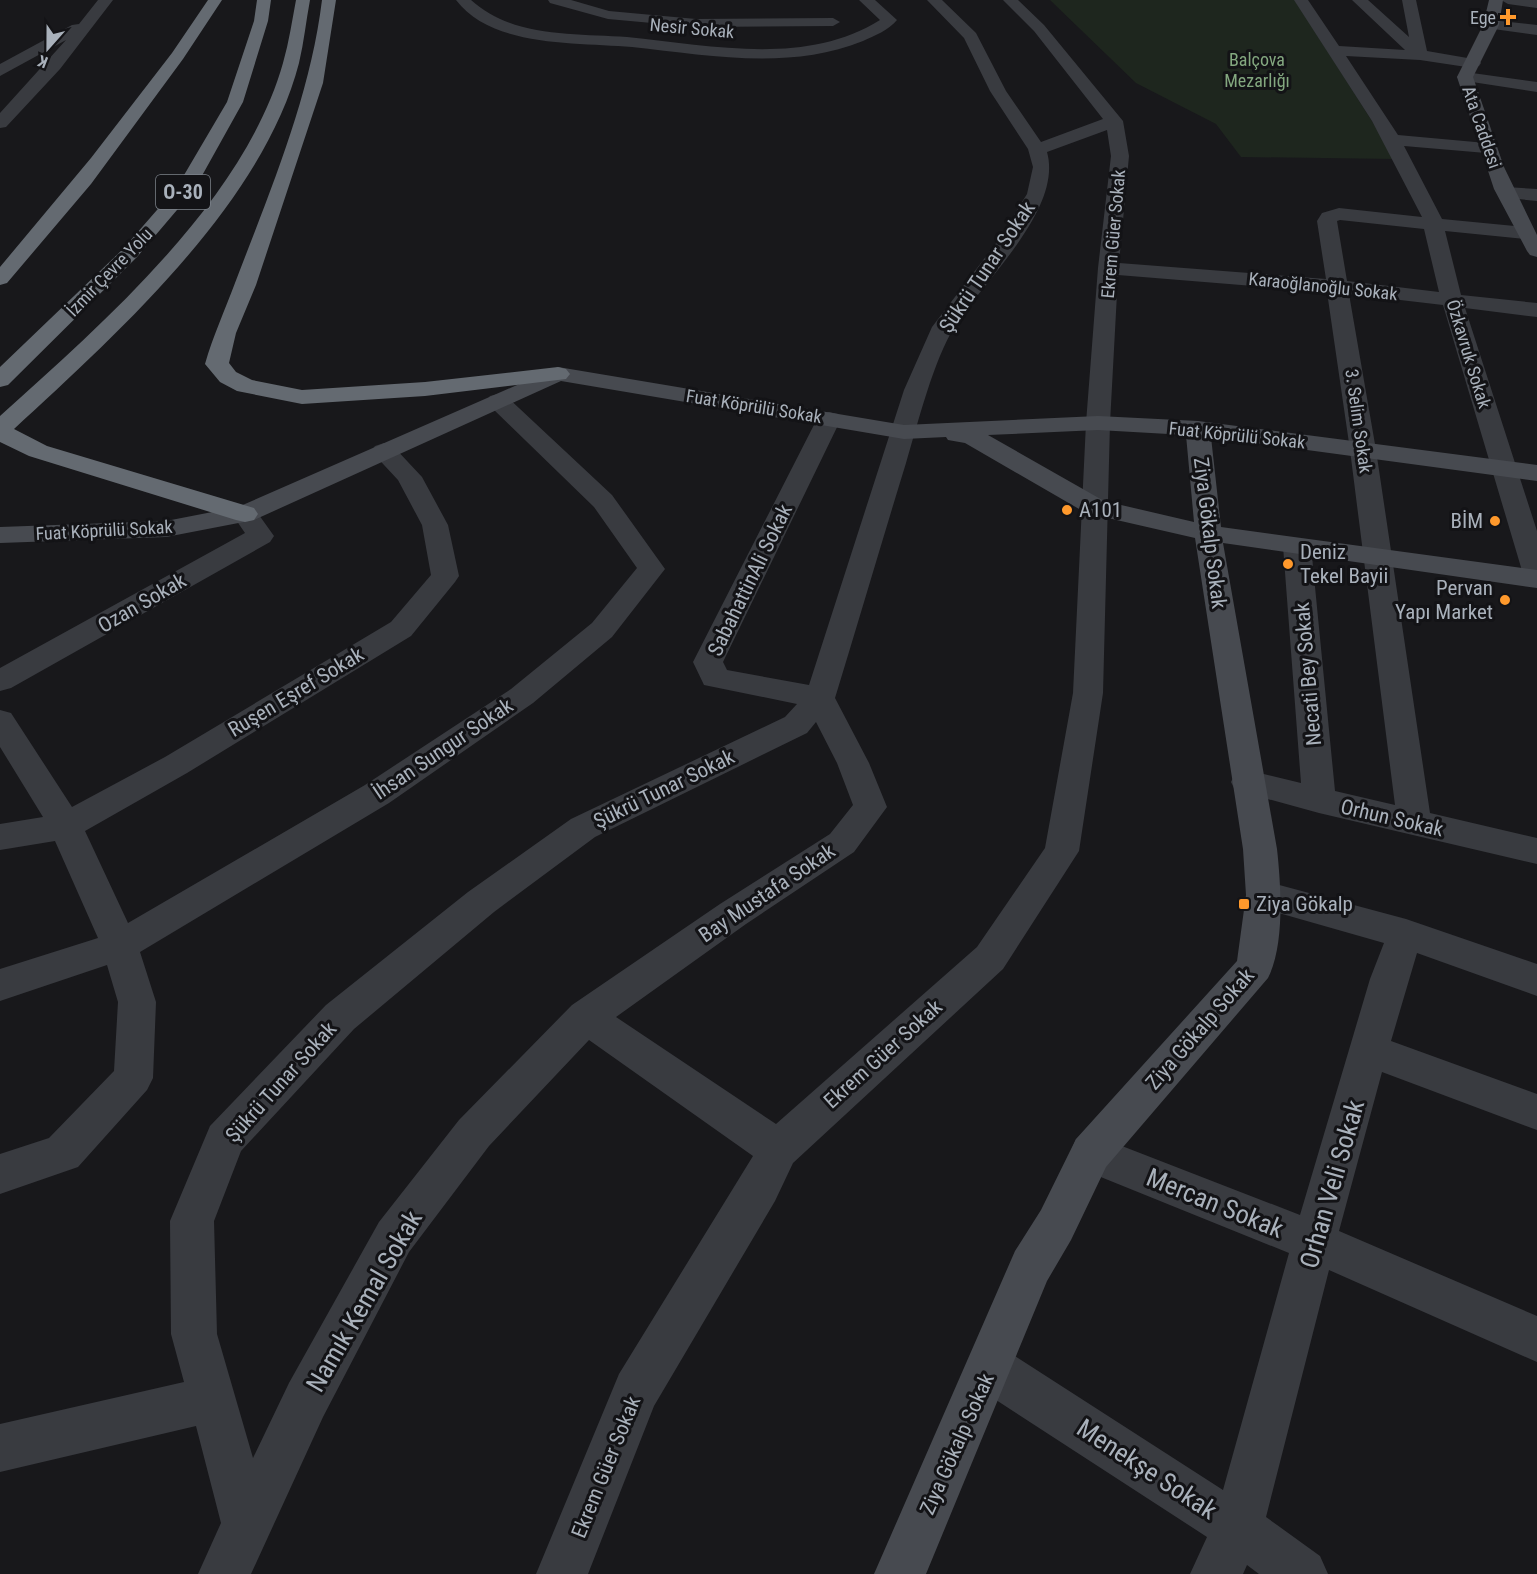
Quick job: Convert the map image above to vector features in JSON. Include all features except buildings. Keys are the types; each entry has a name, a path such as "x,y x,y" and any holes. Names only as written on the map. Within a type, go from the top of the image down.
{"highway":[{"path":"0,279 28,248 151,95 192,39 215,0"},
{"name":"İzmir Çevre Yolu","path":"0,380 130,253 185,190 235,102 261,21 264,0"},
{"name":"İzmir Çevre Yolu","path":"0,430 87,349 153,283 228,192 283,86 296,46 303,0"},
{"path":"329,0 325,36 315,83 249,275 225,333 217,364 228,377 244,386 302,396 425,389 558,374"},
{"path":"0,430 38,451 245,514"}],"main road":[{"name":"Ata Caddesi","path":"1496,0 1491,25 1469,70 1486,148 1531,242"},
{"name":"Fuat Köprülü Sokak","path":"0,535 166,530 245,514 558,374 904,432 1098,423 1198,428 1537,473"},
{"name":"Ziya Gökalp Sokak","path":"900,1574 990,1368 1031,1266 1056,1225 1091,1153 1255,967 1264,895 1260,849 1247,782 1208,533 1198,428"},
{"path":"904,432 971,436 1095,507 1208,533 1537,579"}],"street":[{"path":"0,123 54,66 106,0"},
{"name":"Nesir Sokak","path":"463,0 478,15 517,30 556,37 628,42 698,51 780,52 834,45 876,31 890,20 866,0"},
{"path":"555,0 608,15 674,21 746,24 833,21"},
{"name":"Şükrü Tunar Sokak","path":"247,1525 194,1334 192,1221 225,1139 340,1017 481,902 583,828 796,724 820,698 916,390 943,327 1006,244 1036,194 1042,167 1037,149 998,91 971,36 934,0"},
{"name":"Ekrem Güer Sokak","path":"562,1574 636,1391 760,1187 778,1149 990,958 1062,851 1088,693 1098,423 1108,268 1120,156 1114,121 1039,28 1010,0"},
{"name":"Özkavruk Sokak","path":"1301,0 1336,51 1391,140 1434,223 1452,300 1537,574"},
{"path":"1359,0 1420,55"},
{"path":"1409,0 1420,55"},
{"path":"1508,0 1537,4"},
{"path":"674,21 682,3"},
{"path":"768,7 809,12 832,18 834,45"},
{"path":"0,71 90,21"},
{"path":"1491,25 1537,30"},
{"path":"650,60 698,51"},
{"path":"1336,51 1420,55 1537,87"},
{"path":"1037,149 1114,121"},
{"path":"1391,140 1486,148"},
{"path":"1506,193 1537,195"},
{"name":"3. Selim Sokak","path":"1414,822 1363,450 1327,221 1329,217 1339,214 1434,223 1531,242"},
{"name":"Karaoğlanoğlu Sokak","path":"1108,268 1271,279 1537,310"},
{"name":"İhsan Sungur Sokak","path":"0,985 120,946 378,794 522,696 602,630 651,569 603,501 498,401"},
{"name":"SabahattinAli Sokak","path":"820,698 715,678 708,662 829,419"},
{"name":"Ruşen Eşref Sokak","path":"0,837 66,826 176,765 401,629 445,576 435,525 409,477 384,451"},
{"name":"Ozan Sokak","path":"0,681 80,639 260,536 245,514"},
{"name":"Necati Bey Sokak","path":"1297,546 1319,801"},
{"name":"Bay Mustafa Sokak","path":"586,1017 733,914 842,843 870,807 853,762 820,698"},
{"path":"0,721 66,826 120,946 137,1002 133,1078 63,1153 0,1174"},
{"name":"Orhun Sokak","path":"1247,782 1319,801 1537,851"},
{"path":"1264,895 1406,934 1537,980"},
{"name":"Orhan Veli Sokak","path":"1216,1574 1238,1528 1314,1242 1389,979 1406,934"},
{"path":"586,1017 778,1149"},
{"name":"Namık Kemal Sokak","path":"224,1574 306,1400 394,1237 474,1133 586,1017"},
{"path":"1370,1050 1537,1112"},
{"name":"Mercan Sokak","path":"1091,1153 1314,1242 1537,1339"},
{"name":"Menekşe Sokak","path":"990,1368 1238,1528 1302,1574"},
{"path":"0,1448 211,1399"}],"green space":[{"name":"Balçova Mezarlığı","path":"1050,0 1295,0 1396,159 1241,157 1216,124 1136,83"}],"place":[{"name":"Ege","path":"1508,17"},
{"name":"A101","path":"1067,510"},
{"name":"BİM","path":"1495,521"},
{"name":"Deniz Tekel Bayii","path":"1288,564"},
{"name":"Pervan Yapı Market","path":"1505,600"},
{"name":"Ziya Gökalp","path":"1244,904"}]}
